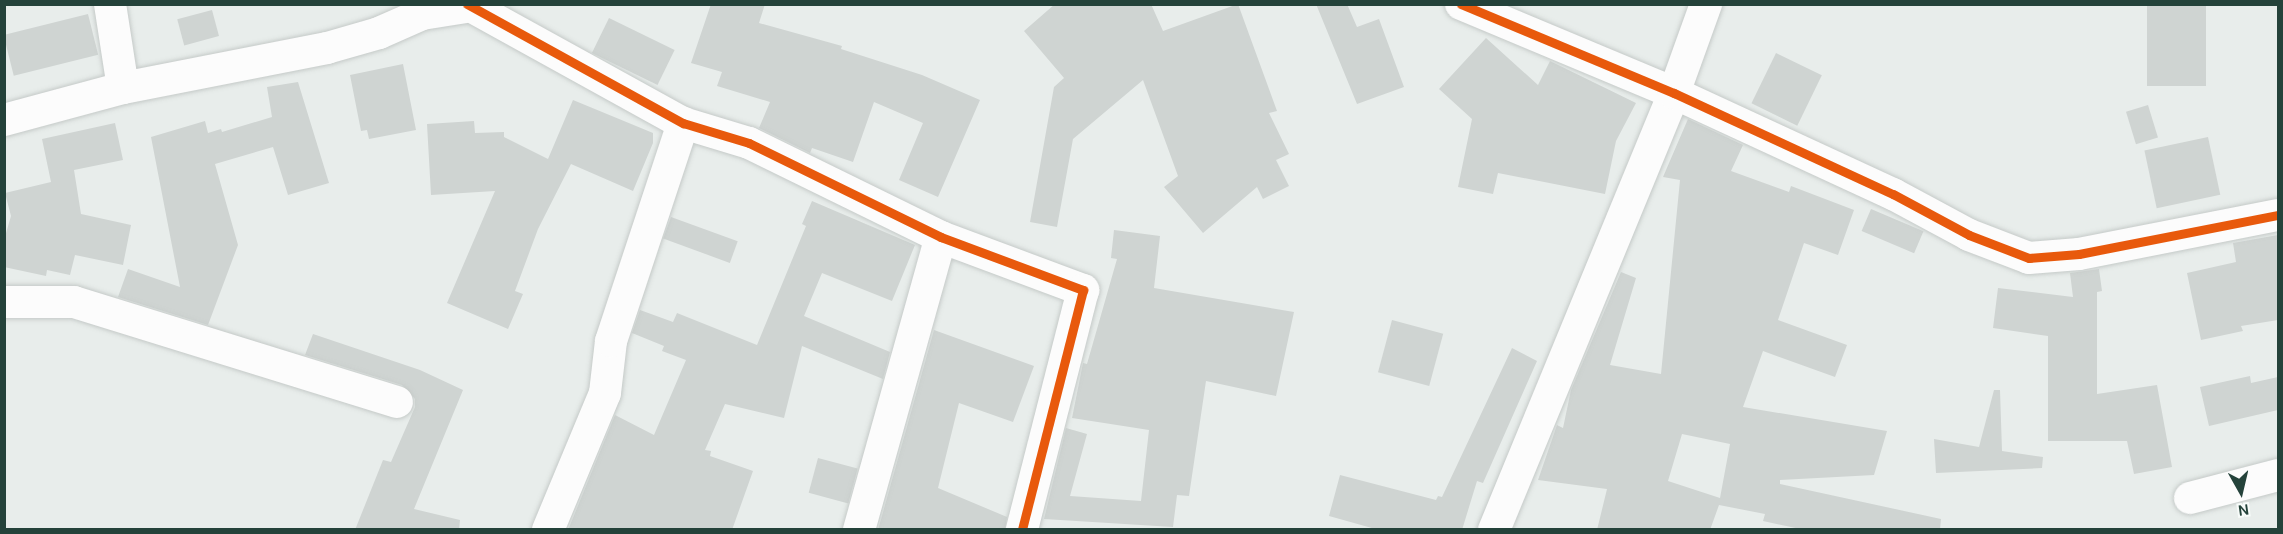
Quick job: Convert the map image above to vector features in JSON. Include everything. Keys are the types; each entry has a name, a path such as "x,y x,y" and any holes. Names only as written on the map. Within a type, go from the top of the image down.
{"street":[{"path":"110,4 123,88"},
{"path":"1461,4 1674,93 1893,194 1969,235 2029,258 2079,254 2278,214"},
{"path":"1494,530 1674,93 1706,4"},
{"path":"4,120 123,88 327,48 380,33 422,14 473,6 683,123 749,143 941,237 1083,290 1022,530"},
{"path":"548,530 605,393 611,341 683,123"},
{"path":"859,530 941,237"},
{"path":"4,302 74,302 397,402"},
{"path":"2190,498 2278,475"}],"building":[{"path":"711,4 765,4 759,23 842,46 841,49 922,75 980,100 938,197 899,180 923,123 874,102 853,162 812,148 810,153 759,128 770,102 717,86 722,72 691,63"},
{"path":"1055,4 1151,4 1163,31 1238,4 1277,111 1269,113 1289,154 1276,160 1289,186 1263,199 1257,187 1203,233 1164,187 1178,176 1143,80 1073,139 1057,227 1030,222 1054,87 1064,78 1024,31"},
{"path":"1316,4 1347,4 1357,27 1379,19 1404,87 1357,104"},
{"path":"2147,4 2206,4 2206,86 2147,86"},
{"path":"212,10 219,36 184,45 177,19"},
{"path":"88,14 98,55 14,76 4,35"},
{"path":"609,18 675,50 658,85 592,53"},
{"path":"1486,38 1538,85 1550,61 1636,103 1616,141 1605,194 1498,173 1493,194 1458,187 1472,119 1439,89"},
{"path":"1776,53 1822,75 1797,126 1751,103"},
{"path":"403,64 416,130 369,139 367,130 361,131 350,75"},
{"path":"298,82 329,183 288,195 273,147 215,164 238,245 208,325 118,297 128,269 180,287 151,137 205,121 208,133 221,129 222,132 272,117 267,87"},
{"path":"573,100 653,133 653,143 633,191 571,164 538,229 515,291 523,294 508,329 447,303 495,191 431,195 427,124 474,121 475,133 504,132 504,137 548,159"},
{"path":"2148,105 2158,138 2136,144 2126,112"},
{"path":"1688,119 1743,145 1731,171 1789,192 1791,186 1854,210 1838,255 1804,243 1778,320 1847,345 1835,377 1763,351 1743,407 1887,431 1874,475 1780,480 1780,484 1941,519 1940,530 1805,530 1763,521 1765,514 1719,505 1710,530 1597,530 1607,489 1538,480 1557,425 1563,428 1571,390 1621,272 1636,278 1610,365 1661,374 1680,180 1663,177","holes":["1682,434 1730,444 1720,498 1668,481"]},
{"path":"115,123 123,160 74,170 81,214 131,225 123,265 75,255 70,275 47,270 46,276 4,267 4,240 11,216 5,193 51,182 42,139"},
{"path":"2208,137 2220,195 2157,208 2144,151"},
{"path":"812,201 915,245 892,301 822,273 804,316 890,352 883,379 802,346 784,418 725,404 705,450 711,451 710,456 753,471 732,530 568,530 615,415 654,435 686,360 662,351 664,346 632,333 640,310 673,322 677,313 757,345 806,226 802,224"},
{"path":"1871,209 1923,231 1914,253 1862,231"},
{"path":"671,217 738,241 730,263 663,239"},
{"path":"1114,230 1160,236 1154,288 1294,312 1276,396 1206,381 1189,496 1177,495 1173,527 1044,519 1066,428 1087,434 1070,496 1141,501 1149,430 1072,418 1083,363 1087,364 1117,259 1111,258"},
{"path":"2278,235 2278,320 2241,326 2243,331 2201,340 2187,273 2236,262 2233,243"},
{"path":"2099,269 2102,291 2097,292 2097,394 2157,385 2172,467 2134,474 2127,441 2048,441 2048,336 1993,328 1998,288 2073,297 2070,273"},
{"path":"1392,320 1443,334 1429,386 1378,372"},
{"path":"934,330 1034,366 1013,422 959,403 938,488 1007,517 1005,530 878,530"},
{"path":"313,334 420,370 463,390 414,509 460,520 459,530 355,530 383,460 391,462 415,407 415,399 402,385 305,355"},
{"path":"1512,348 1537,361 1483,483 1477,481 1462,530 1379,530 1329,516 1340,475 1436,500 1438,496 1442,497"},
{"path":"2250,376 2251,383 2278,377 2278,410 2209,426 2200,387"},
{"path":"1994,390 2000,390 2002,451 2043,457 2042,468 1936,473 1934,439 1979,447"},
{"path":"818,458 858,469 848,503 809,493"}],"cycle path":[{"path":"467,4 683,123 749,143 941,237 1083,290 1022,530"},
{"path":"1461,4 1674,93 1893,194 1969,235 2029,258 2079,254 2278,215"}]}
